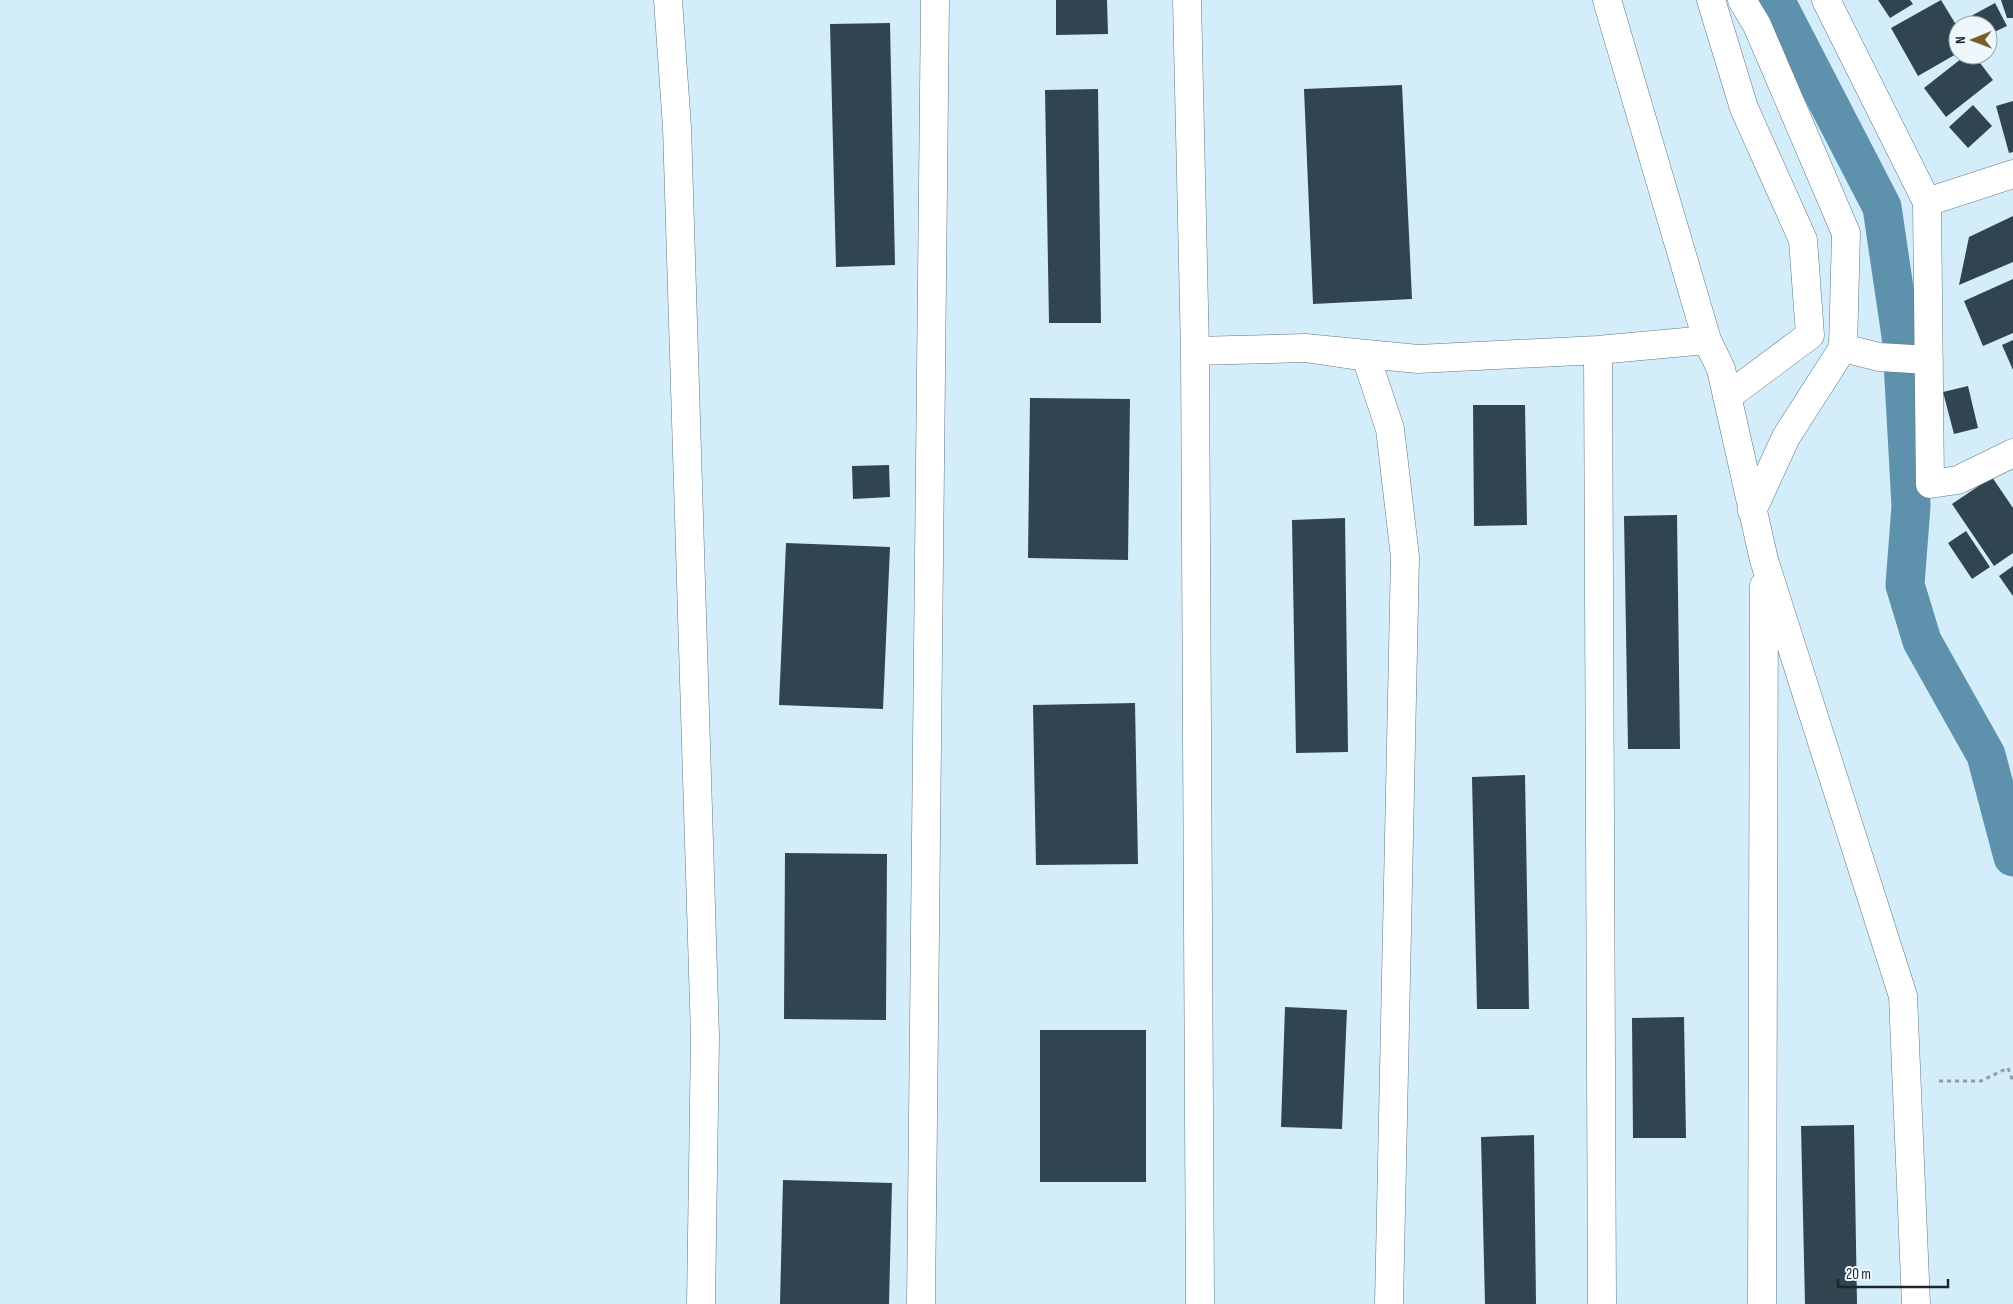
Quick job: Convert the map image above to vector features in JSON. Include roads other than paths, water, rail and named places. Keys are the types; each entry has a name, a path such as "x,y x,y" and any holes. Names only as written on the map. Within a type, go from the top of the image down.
{"street":[{"path":"668,0 677,127 705,1037 701,1304"},
{"path":"921,1304 935,0"},
{"path":"1187,0 1195,351 1200,1304"},
{"path":"1607,0 1707,340 1721,369 1764,560 1903,996 1916,1304"},
{"path":"1711,0 1744,108 1803,240 1810,335 1727,397"},
{"path":"1742,0 1757,25 1846,233 1843,348 1786,437 1752,511"},
{"path":"1826,0 1927,202 1924,360 1930,484 1958,480 2013,453"},
{"path":"1927,202 2013,174"},
{"path":"1195,351 1305,348 1418,359 1598,350 1707,340"},
{"path":"1305,348 1366,357 1390,429 1405,557 1389,1304"},
{"path":"1843,348 1879,357 1924,360"},
{"path":"1598,350 1602,1304"},
{"path":"1762,1304 1764,560"}],"waterway":[{"path":"1775,0 1882,207 1902,343 1911,506 1905,585 1922,641 1986,755 2013,857"}]}
